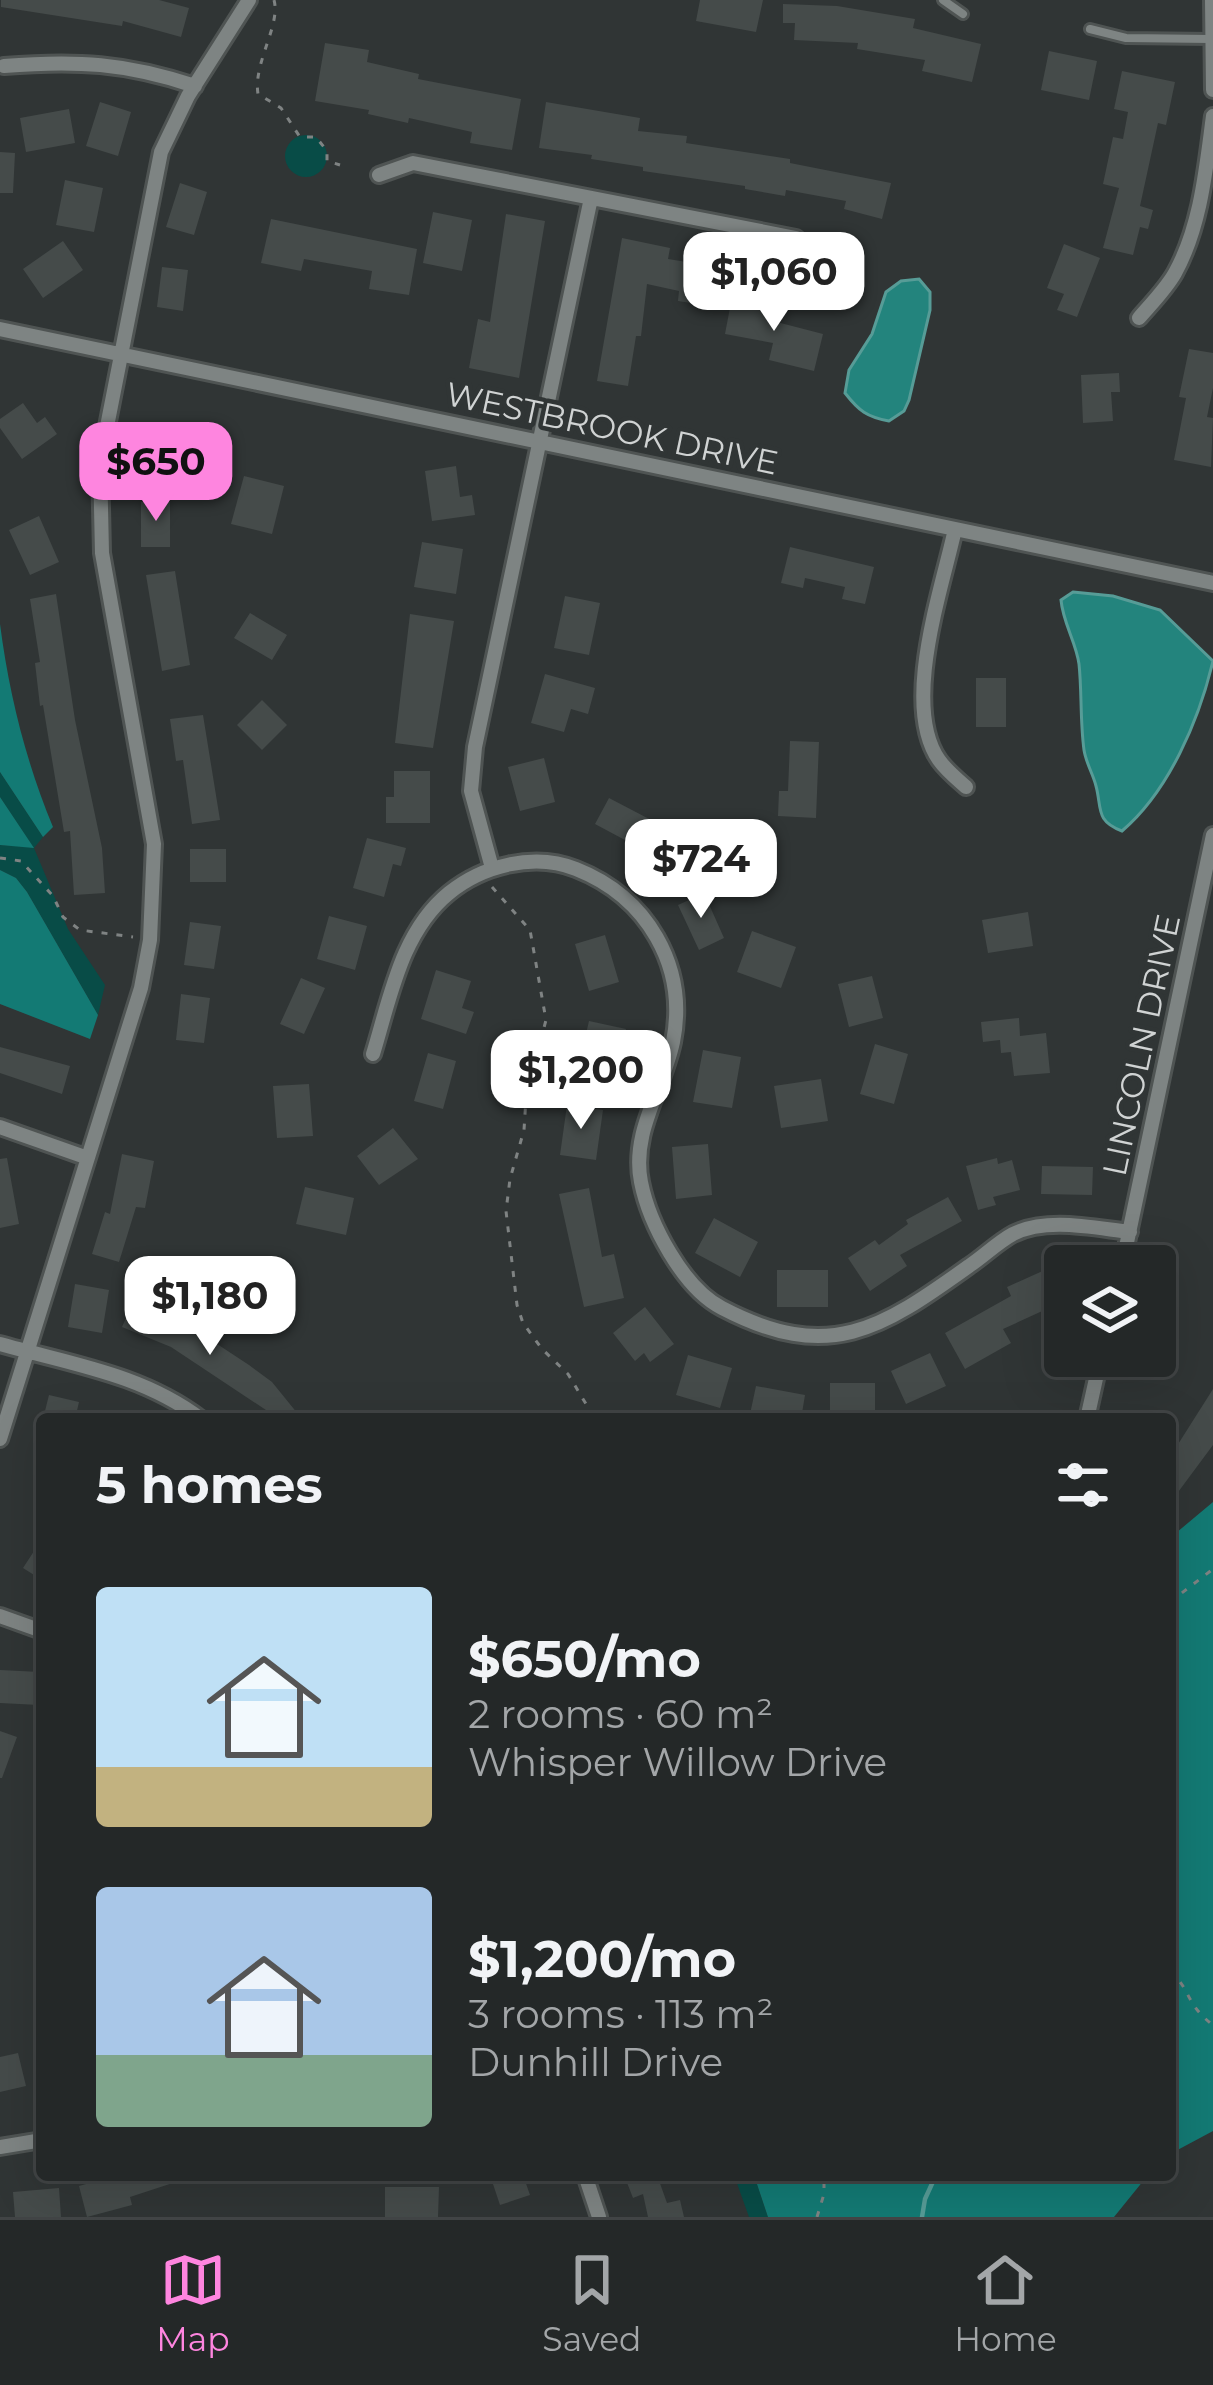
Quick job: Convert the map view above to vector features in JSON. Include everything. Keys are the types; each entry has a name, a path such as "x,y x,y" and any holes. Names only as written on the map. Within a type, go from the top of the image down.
{"street":[{"path":"0,1439 140,988 150,940 154,884 149,800 112,617 99,523 104,425 161,152 195,86 249,0"},
{"path":"1212,0 1213,90"},
{"path":"4,66 113,64 195,86"},
{"path":"1139,318 1174,276 1188,246 1203,188 1213,116"},
{"path":"379,175 413,163 796,238 818,266"},
{"path":"488,869 471,791 475,747 591,197"},
{"name":"WESTBROOK DRIVE","path":"0,329 1213,583"},
{"path":"955,529 928,644 925,712 930,742 940,761 966,787"},
{"name":"LINCOLN DRIVE","path":"1127,1245 1213,835"},
{"path":"373,1054 400,967 431,908 488,869 523,862 569,866 625,896 662,942 675,1011 672,1043 640,1141 640,1178 651,1222 696,1288 721,1308 784,1333 813,1338 844,1334 870,1329 903,1313 1015,1233 1053,1225 1130,1232"},
{"path":"0,1127 85,1157"},
{"path":"0,1344 126,1378 192,1413"},
{"path":"1088,1413 1096,1377"},
{"path":"0,1616 36,1629"},
{"path":"0,2147 36,2141"},
{"path":"587,2181 599,2217"}],"lane":[{"path":"943,0 963,14"},
{"path":"1090,29 1126,38 1213,33"}],"path":[{"path":"274,0 277,12 256,81 258,94 281,109 300,137 316,137 327,161 340,165"},
{"path":"0,858 21,861 53,896 63,917 80,929 150,940"},
{"path":"488,869 495,892 530,930 546,1020 506,1211 517,1305 523,1323 568,1374 591,1413"},
{"path":"1176,1597 1213,1569"},
{"path":"1176,1978 1192,2010 1213,2025"},
{"path":"817,2217 824,2181"}],"shaded area":[{"path":"306,135 321,141 327,156 321,171 306,177 291,171 285,156 291,141"},
{"path":"919,279 930,292 930,310 909,400 904,411 889,421 859,409 845,393 849,370 872,334 886,292 901,281"},
{"path":"1073,592 1113,596 1160,610 1213,661 1180,753 1154,796 1122,831 1103,818 1085,755 1079,664 1061,600"},
{"path":"0,624 20,727 53,827 43,837 0,772"},
{"path":"0,772 43,837 34,848 68,929 105,985 98,1015 27,892 16,878 0,870 0,845 33,847 0,797"},
{"path":"0,797 34,848 0,845"},
{"path":"0,870 16,878 27,892 98,1015 90,1039 0,1004"},
{"path":"1213,1502 1213,2131 1176,2151 1176,1533"},
{"path":"736,2181 756,2181 768,2217 749,2217"},
{"path":"756,2181 1143,2181 1114,2217 768,2217"}],"building":[{"path":"1,0 159,0 189,8 181,37 123,21 122,26 1,7"},
{"path":"700,0 763,0 756,32 696,21"},
{"path":"783,4 837,6 915,19 913,28 981,44 972,82 922,71 925,60 857,49 858,43 794,40 795,23 783,23"},
{"path":"325,43 369,50 367,62 419,74 418,79 521,99 512,150 470,143 472,132 315,101"},
{"path":"1049,51 1097,61 1089,100 1041,90"},
{"path":"1122,71 1175,82 1166,125 1158,123 1140,206 1153,210 1148,229 1140,227 1133,255 1103,248 1119,188 1103,184 1113,137 1123,139 1128,112 1114,109"},
{"path":"100,102 131,112 118,156 86,146"},
{"path":"546,102 640,118 638,131 687,136 686,143 790,159 790,163 891,183 882,219 844,209 846,201 786,190 785,196 539,148"},
{"path":"69,109 75,143 26,152 20,118"},
{"path":"0,152 15,153 13,193 0,193"},
{"path":"65,180 103,188 94,232 56,225"},
{"path":"180,183 207,192 194,235 166,227"},
{"path":"433,212 472,220 462,271 423,263"},
{"path":"506,214 545,221 519,378 469,368 478,319 490,322"},
{"path":"271,219 417,249 409,295 369,289 372,271 304,259 301,271 261,263"},
{"path":"622,238 670,248 668,259 724,268 717,307 678,301 679,291 647,284 641,336 636,336 628,386 597,381"},
{"path":"63,241 83,270 43,298 23,269"},
{"path":"1064,244 1100,258 1077,317 1057,310 1064,294 1047,288"},
{"path":"162,267 188,270 183,311 157,307"},
{"path":"732,297 771,305 769,320 823,334 814,371 769,360 773,343 725,334"},
{"path":"1189,349 1213,353 1207,417 1213,418 1211,467 1174,460"},
{"path":"1119,373 1120,392 1111,392 1113,421 1083,423 1081,375"},
{"path":"23,403 37,423 45,417 57,434 22,459 0,428 0,419"},
{"path":"181,436 192,463 147,481 136,455"},
{"path":"456,466 460,497 472,495 475,515 432,521 425,471"},
{"path":"244,476 284,486 272,534 231,524"},
{"path":"141,502 170,502 170,547 141,547"},
{"path":"39,516 59,562 30,575 9,530"},
{"path":"422,542 463,549 456,594 414,587"},
{"path":"790,547 874,567 865,604 842,599 845,587 805,578 803,588 781,583"},
{"path":"175,571 190,665 162,671 146,575"},
{"path":"56,594 75,720 102,848 105,893 74,895 70,831 64,832 40,706 35,663 40,662 30,599"},
{"path":"565,596 600,603 589,655 554,648"},
{"path":"250,613 287,635 272,660 234,638"},
{"path":"410,614 454,621 433,748 395,743"},
{"path":"545,674 595,688 588,714 571,709 564,732 531,723"},
{"path":"976,678 1006,678 1006,727 976,727"},
{"path":"262,700 287,725 262,750 237,725"},
{"path":"203,715 220,820 192,824 183,760 176,761 170,719"},
{"path":"790,741 819,742 816,818 778,816 779,791 788,791"},
{"path":"544,758 555,802 520,811 508,767"},
{"path":"394,771 430,771 430,823 386,823 386,797 394,797"},
{"path":"609,798 653,821 638,847 595,824"},
{"path":"367,838 406,848 401,866 393,864 384,897 353,888"},
{"path":"190,849 226,849 226,882 190,882"},
{"path":"704,893 724,938 699,950 678,905"},
{"path":"1028,912 1033,946 988,953 982,920"},
{"path":"329,916 367,926 355,970 317,959"},
{"path":"190,922 221,926 214,969 184,965"},
{"path":"752,931 796,947 781,988 737,972"},
{"path":"605,935 619,982 589,991 575,944"},
{"path":"436,970 471,981 462,1008 474,1012 466,1034 421,1019"},
{"path":"872,976 883,1018 849,1027 838,984"},
{"path":"301,978 325,988 304,1034 280,1024"},
{"path":"181,994 210,998 204,1043 176,1040"},
{"path":"1019,1018 1020,1036 1046,1033 1050,1073 1014,1076 1011,1052 1001,1053 1000,1040 983,1042 981,1022"},
{"path":"589,1021 626,1029 614,1080 577,1072"},
{"path":"875,1044 908,1054 894,1104 860,1094"},
{"path":"0,1047 70,1066 62,1094 0,1073"},
{"path":"703,1050 741,1057 732,1108 693,1102"},
{"path":"428,1053 456,1061 443,1109 414,1101"},
{"path":"821,1079 828,1121 781,1128 774,1086"},
{"path":"309,1084 313,1136 277,1138 273,1086"},
{"path":"567,1105 603,1110 596,1160 560,1155"},
{"path":"393,1128 418,1159 379,1185 357,1156"},
{"path":"708,1144 712,1195 676,1199 672,1147"},
{"path":"122,1154 154,1161 145,1208 136,1207 119,1262 92,1254 105,1212 110,1214"},
{"path":"7,1158 19,1224 0,1228 0,1159"},
{"path":"997,1158 998,1164 1012,1160 1020,1190 993,1197 996,1205 978,1210 966,1166"},
{"path":"1042,1166 1093,1167 1092,1195 1041,1194"},
{"path":"305,1187 354,1198 346,1235 296,1224"},
{"path":"589,1188 602,1257 614,1254 624,1298 584,1307 559,1194"},
{"path":"948,1197 962,1221 900,1255 907,1266 870,1291 848,1258 875,1240 879,1245 908,1224 906,1220"},
{"path":"714,1218 758,1242 740,1277 695,1253"},
{"path":"777,1270 828,1270 828,1307 777,1307"},
{"path":"1044,1270 1044,1310 1003,1329 1011,1343 965,1369 945,1333 1011,1296 1007,1287"},
{"path":"75,1284 109,1290 102,1333 68,1327"},
{"path":"134,1300 176,1317 272,1382 297,1413 268,1413 171,1347 122,1327"},
{"path":"645,1307 674,1344 650,1362 644,1353 635,1361 613,1333"},
{"path":"930,1353 946,1386 906,1404 891,1371"},
{"path":"688,1355 732,1368 720,1408 676,1395"},
{"path":"830,1383 875,1383 875,1413 830,1413"},
{"path":"756,1386 805,1395 802,1413 750,1413"},
{"path":"1213,1389 1213,1445 1176,1495 1176,1447"},
{"path":"49,1395 79,1402 76,1413 44,1413"},
{"path":"36,1548 36,1576 23,1568"},
{"path":"0,1670 36,1672 36,1705 0,1703"},
{"path":"0,1731 17,1737 2,1778 0,1778"},
{"path":"18,2053 26,2086 0,2092 0,2057"},
{"path":"97,2181 179,2181 130,2197 132,2205 87,2217 79,2186"},
{"path":"492,2181 525,2181 530,2195 500,2205"},
{"path":"626,2181 659,2181 667,2203 680,2200 684,2217 648,2217 643,2194 633,2198"},
{"path":"385,2187 439,2187 438,2217 385,2217"},
{"path":"59,2188 61,2217 15,2217 13,2192"}],"waterway":[{"path":"922,2217 933,2181"}]}
